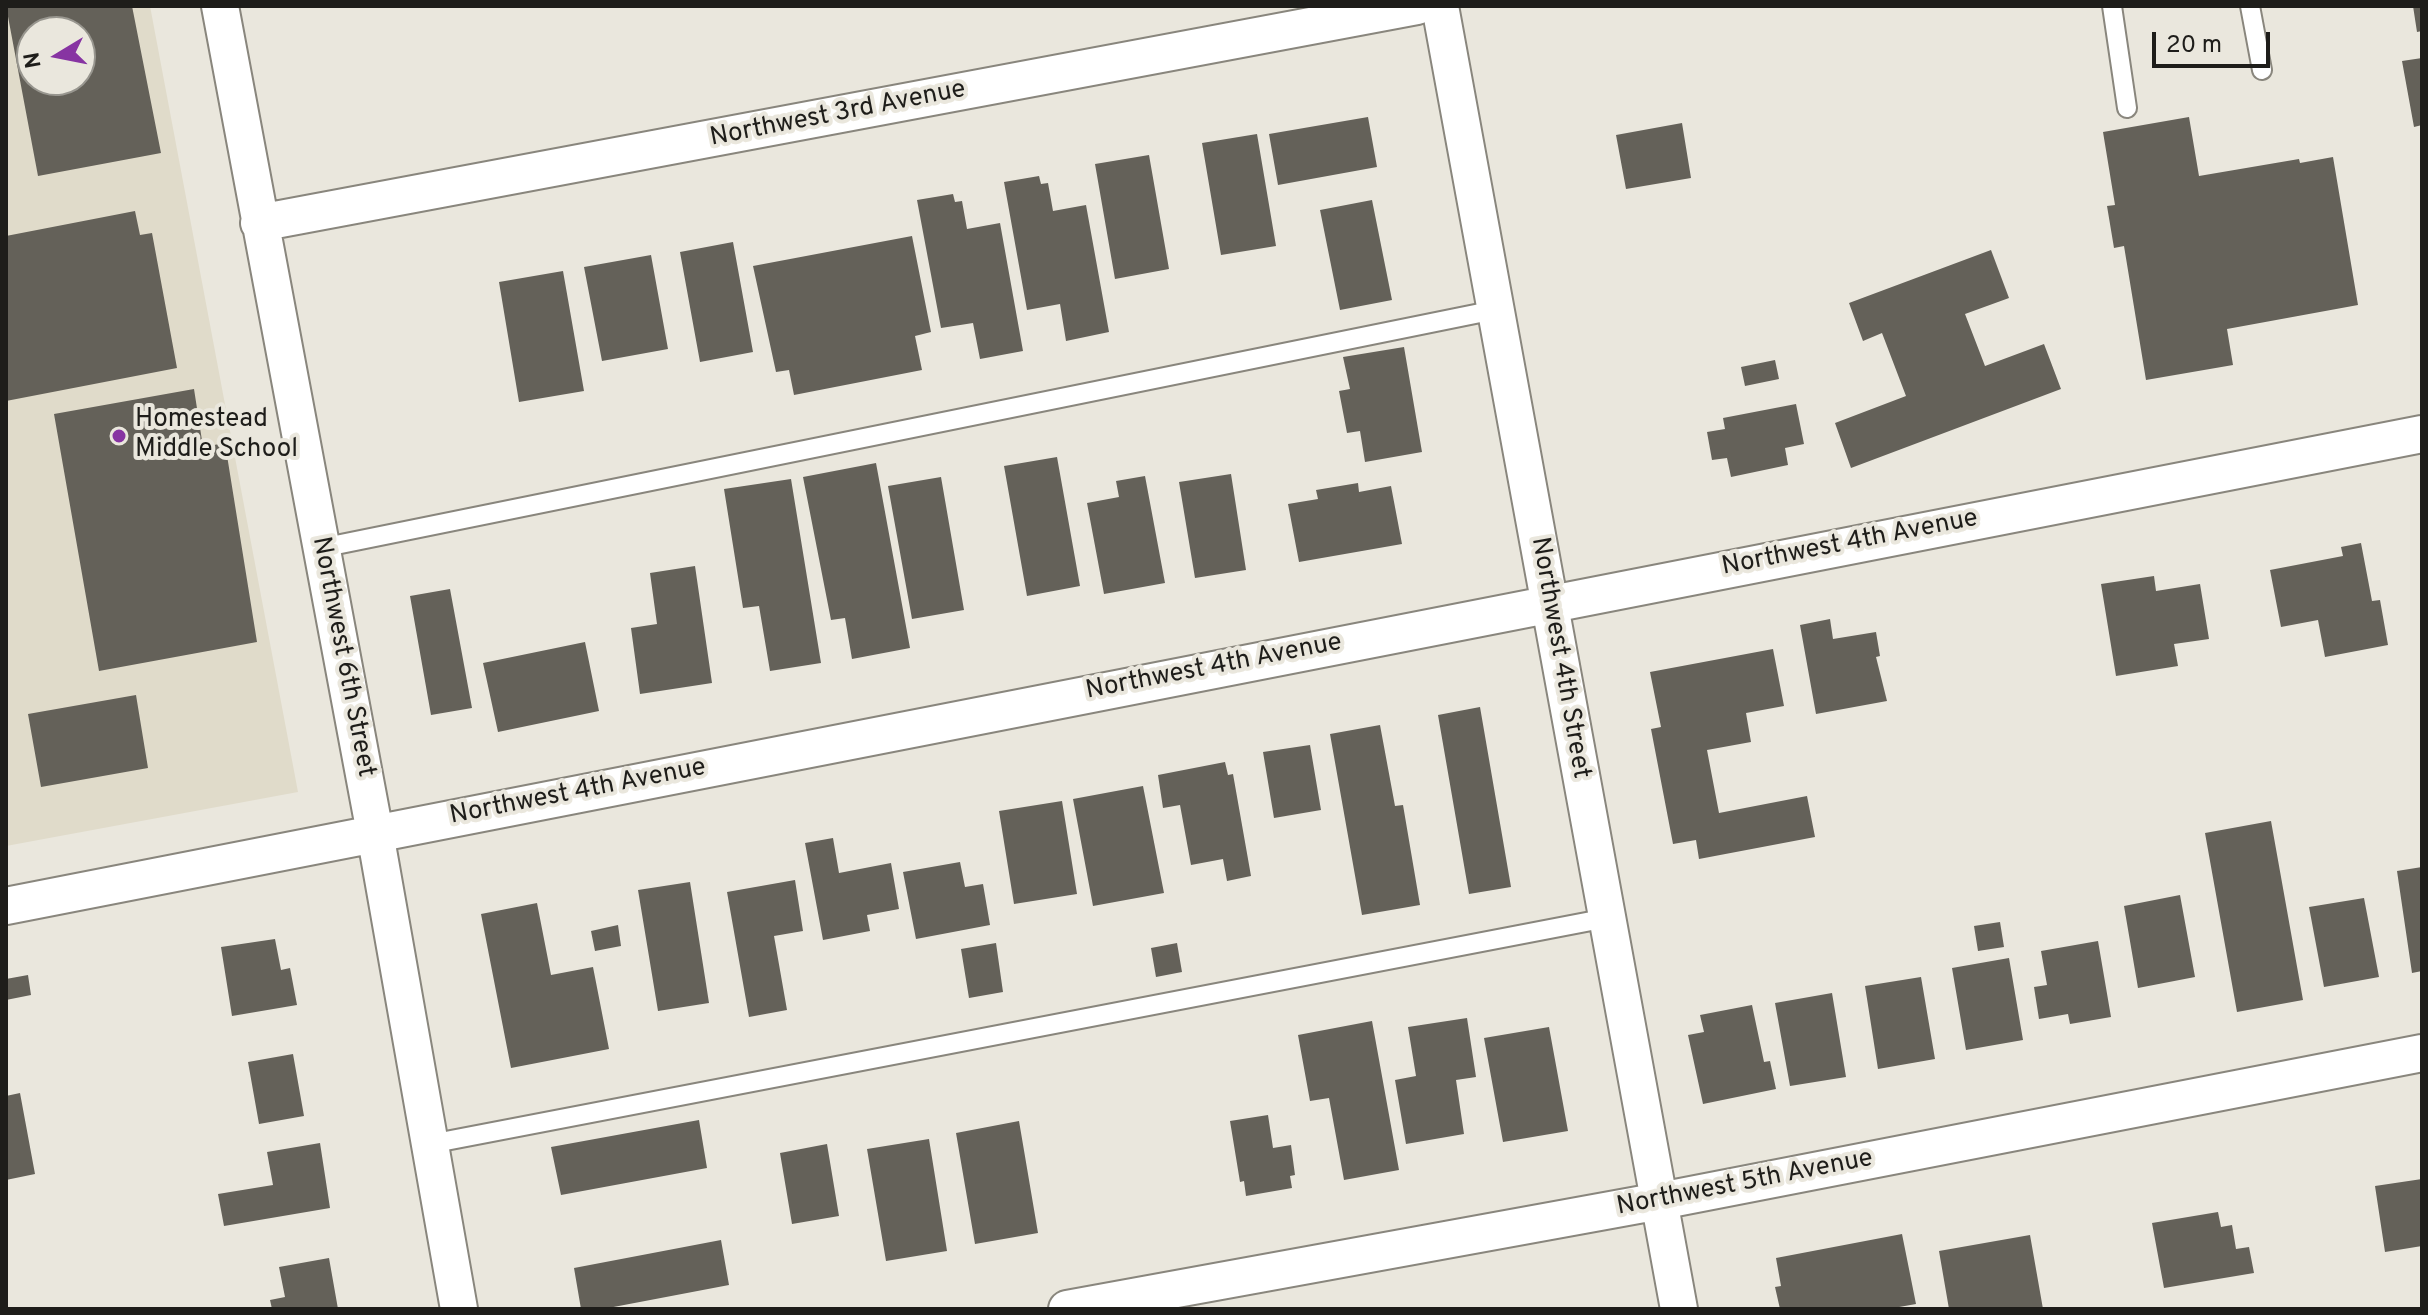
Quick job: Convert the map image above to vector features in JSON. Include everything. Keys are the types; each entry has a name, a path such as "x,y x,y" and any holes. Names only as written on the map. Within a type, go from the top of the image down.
{"street":[{"name":"Northwest 6th Street","path":"220,6 375,833 459,1309"},
{"name":"Northwest 3rd Avenue","path":"259,223 1417,6"},
{"name":"Northwest 4th Street","path":"1440,6 1679,1309"},
{"name":"Northwest 4th Avenue","path":"6,906 1548,602 2422,434"},
{"name":"Northwest 5th Avenue","path":"1067,1309 1660,1201 2422,1053"}],"lane":[{"path":"2112,6 2127,108"},
{"path":"2250,6 2262,70"},
{"path":"321,548 1495,310"},
{"path":"430,1144 1607,918"}],"shaded area":[{"name":"Homestead Middle School","path":"6,6 150,6 298,792 6,846"}],"building":[{"path":"6,6 132,6 161,153 38,176 23,96 96,96 96,16 16,16 16,59"},
{"path":"2413,6 2422,6 2422,31 2417,32"},
{"path":"2422,58 2422,125 2414,127 2402,61"},
{"path":"1368,117 1377,167 1278,185 1269,134"},
{"path":"2189,117 2199,176 2299,159 2300,163 2333,157 2358,305 2227,329 2233,365 2146,380 2124,246 2114,248 2107,206 2115,205 2103,132"},
{"path":"1682,123 1691,178 1626,189 1616,135"},
{"path":"1257,134 1276,246 1221,255 1202,143"},
{"path":"1149,155 1169,269 1115,279 1095,164"},
{"path":"1039,176 1041,184 1048,183 1053,211 1086,205 1109,332 1066,341 1060,304 1027,310 1004,182"},
{"path":"953,194 955,202 962,201 967,229 1000,223 1023,351 980,359 973,323 941,328 917,200"},
{"path":"1372,200 1392,300 1340,310 1320,210"},
{"path":"135,211 140,235 152,233 177,368 6,401 6,236"},
{"path":"912,236 931,332 915,336 922,370 794,395 789,370 776,372 753,266"},
{"path":"733,242 753,352 700,362 680,252"},
{"path":"1991,250 2009,298 1965,314 1985,366 2044,344 2061,389 1851,468 1835,423 1906,396 1882,333 1863,341 1849,303"},
{"path":"651,255 668,349 602,361 584,267"},
{"path":"563,271 584,391 519,402 499,282"},
{"path":"1404,347 1422,452 1365,462 1360,431 1347,433 1339,391 1350,389 1343,357"},
{"path":"1775,360 1779,379 1745,386 1741,367"},
{"path":"194,389 203,447 225,443 257,642 99,671 54,414"},
{"path":"1796,404 1804,444 1785,448 1788,465 1731,477 1727,458 1712,460 1707,432 1725,429 1723,418"},
{"path":"1057,457 1080,586 1027,596 1004,466"},
{"path":"876,463 910,648 852,659 845,618 831,620 803,477"},
{"path":"1231,474 1246,570 1195,578 1179,482"},
{"path":"1145,476 1165,583 1104,594 1087,503 1119,497 1116,481"},
{"path":"941,477 964,610 912,619 888,486"},
{"path":"791,479 821,663 770,671 759,606 743,608 724,489"},
{"path":"1358,483 1359,492 1391,486 1402,544 1299,562 1288,504 1318,499 1316,490"},
{"path":"2361,543 2372,601 2380,600 2388,645 2325,657 2318,620 2281,627 2270,570 2343,556 2341,547"},
{"path":"695,566 712,683 640,694 631,628 657,624 650,573"},
{"path":"2154,576 2156,591 2200,584 2209,639 2174,644 2178,666 2116,676 2101,584"},
{"path":"450,589 472,708 431,715 410,596"},
{"path":"1830,619 1833,639 1876,632 1880,656 1876,657 1887,701 1816,714 1800,625"},
{"path":"585,642 599,711 498,732 483,663"},
{"path":"1773,649 1784,706 1746,713 1751,742 1707,750 1719,813 1807,796 1815,837 1699,859 1696,840 1673,844 1651,729 1661,727 1650,672"},
{"path":"136,695 148,768 41,787 28,714"},
{"path":"1480,707 1511,887 1469,894 1438,715"},
{"path":"1380,725 1395,806 1403,805 1420,905 1362,915 1330,734"},
{"path":"1310,745 1321,810 1274,818 1263,752"},
{"path":"1225,762 1228,775 1233,774 1251,876 1227,881 1223,859 1191,865 1180,805 1163,808 1158,775"},
{"path":"1143,786 1164,893 1093,906 1073,799"},
{"path":"1062,801 1077,894 1014,904 999,811"},
{"path":"2271,821 2303,1000 2237,1012 2205,833"},
{"path":"833,838 839,873 891,863 899,909 867,915 870,931 823,940 805,843"},
{"path":"960,862 965,887 983,884 990,925 916,939 903,872"},
{"path":"2422,867 2422,971 2412,973 2397,871"},
{"path":"795,880 803,931 774,936 787,1010 749,1017 727,892"},
{"path":"690,882 709,1003 658,1011 638,890"},
{"path":"2180,895 2195,977 2138,988 2124,906"},
{"path":"2364,898 2379,977 2324,987 2309,907"},
{"path":"537,903 551,975 593,967 609,1049 511,1068 481,914"},
{"path":"2000,922 2004,947 1978,951 1974,926"},
{"path":"618,925 621,946 595,951 591,931"},
{"path":"275,939 281,970 290,968 297,1005 232,1016 221,947"},
{"path":"2098,941 2111,1017 2070,1024 2068,1014 2039,1019 2034,987 2047,985 2041,951"},
{"path":"996,943 1003,992 969,998 961,949"},
{"path":"1177,943 1182,972 1156,977 1151,948"},
{"path":"2009,958 2023,1040 1966,1050 1952,968"},
{"path":"28,975 31,995 6,1000 6,979"},
{"path":"1921,977 1935,1059 1878,1069 1865,986"},
{"path":"1832,993 1846,1077 1790,1086 1775,1003"},
{"path":"1752,1005 1764,1062 1770,1061 1776,1089 1703,1104 1688,1035 1704,1032 1700,1015"},
{"path":"1467,1018 1476,1077 1456,1080 1464,1134 1406,1144 1395,1080 1416,1076 1408,1027"},
{"path":"1372,1021 1399,1170 1344,1180 1329,1098 1310,1101 1298,1035"},
{"path":"1549,1027 1568,1131 1503,1142 1484,1038"},
{"path":"293,1054 304,1116 259,1124 248,1062"},
{"path":"20,1093 35,1174 6,1180 6,1096"},
{"path":"1268,1115 1273,1148 1291,1145 1295,1175 1290,1176 1292,1188 1246,1196 1244,1181 1240,1182 1230,1121"},
{"path":"699,1120 707,1168 561,1195 551,1147"},
{"path":"1019,1121 1038,1233 975,1244 956,1133"},
{"path":"929,1139 947,1251 886,1261 867,1149"},
{"path":"320,1143 330,1208 224,1226 218,1194 273,1185 267,1152"},
{"path":"827,1144 839,1216 792,1224 780,1153"},
{"path":"2422,1179 2422,1246 2385,1252 2375,1186"},
{"path":"2218,1212 2221,1227 2232,1225 2236,1249 2249,1247 2254,1273 2164,1288 2152,1223"},
{"path":"1902,1234 1916,1304 1888,1309 1780,1309 1775,1287 1781,1286 1776,1258"},
{"path":"2030,1235 2043,1309 1949,1309 1939,1251"},
{"path":"721,1240 729,1285 603,1309 581,1309 574,1268"},
{"path":"329,1258 338,1309 272,1309 270,1300 285,1297 279,1267"}],"place":[{"name":"Homestead Middle School","path":"119,436"}]}
